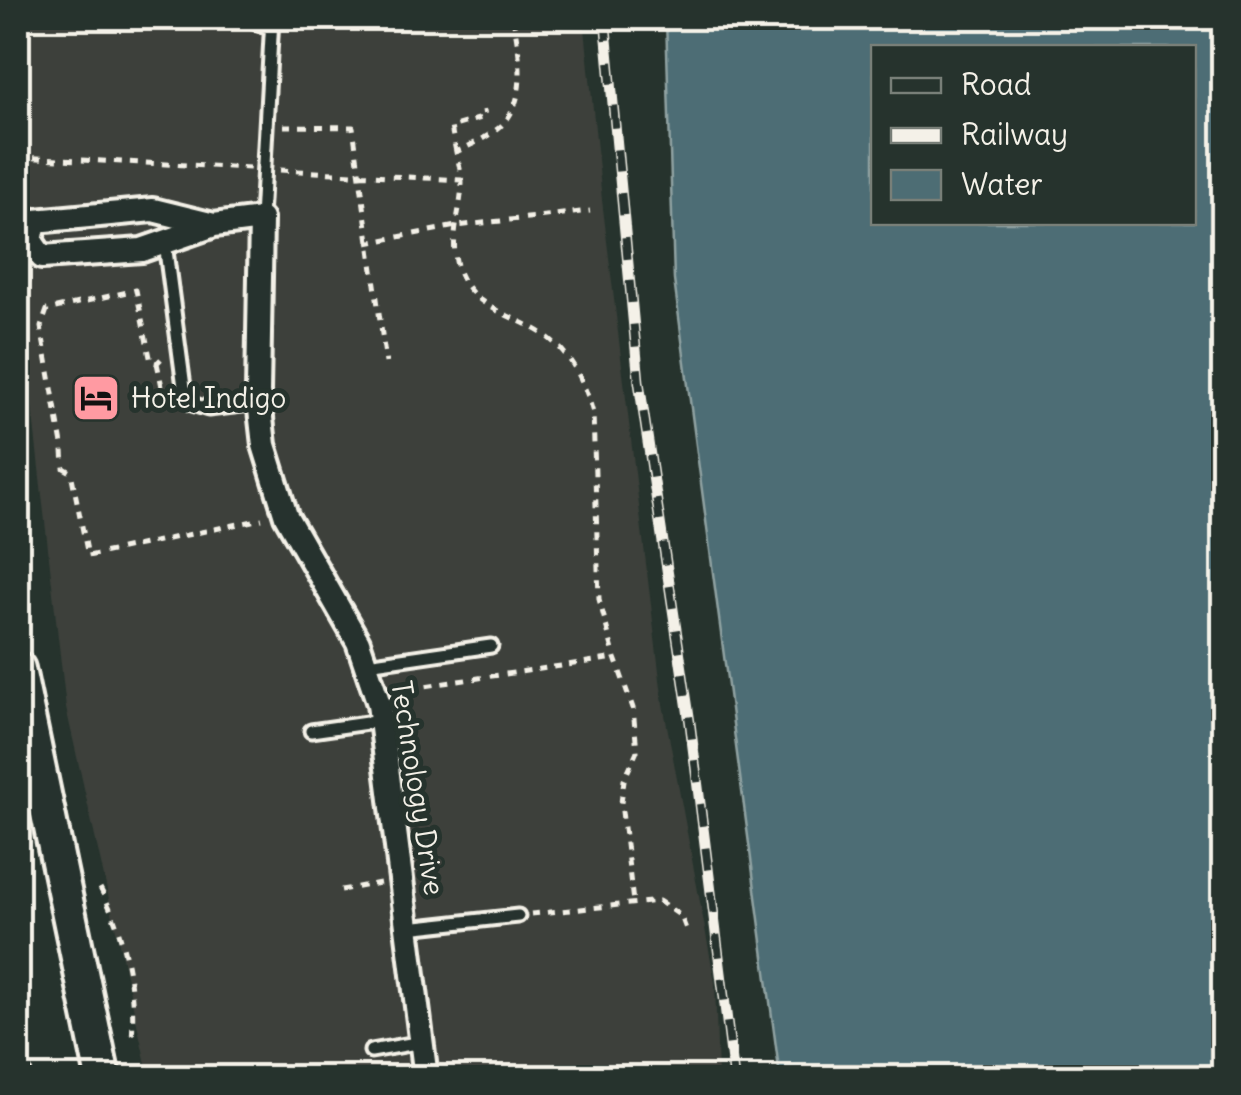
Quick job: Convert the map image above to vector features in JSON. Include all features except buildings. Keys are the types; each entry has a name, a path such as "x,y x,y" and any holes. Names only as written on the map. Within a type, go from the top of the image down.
{"main road":[{"path":"18,669 103,1078"}],"street":[{"path":"214,225 153,210 35,221 24,242 42,257 142,250 214,225 261,219"},
{"name":"Technology Drive","path":"261,219 259,403 269,469 286,516 347,619 367,664 383,720 426,1078"}],"lane":[{"path":"248,18 271,23 261,219"},
{"path":"165,243 184,386 192,404 208,409 259,403"},
{"path":"367,664 491,646"},
{"path":"312,731 383,720"},
{"path":"408,928 518,916"},
{"path":"370,1052 422,1042"}],"path":[{"path":"456,152 504,123 520,88 513,18"},
{"path":"484,110 485,117 451,127 462,180 454,243 460,274 478,298 497,312 536,329 566,353 586,385 593,412 599,599 614,658 633,708 637,751 624,780 621,803 633,902"},
{"path":"303,126 353,127 386,363"},
{"path":"18,157 227,168"},
{"path":"290,171 462,180"},
{"path":"367,243 456,226 590,211"},
{"path":"164,396 136,290 47,310 41,327 62,460 64,468 71,472 88,556 262,519"},
{"path":"156,363 166,354"},
{"path":"398,683 404,689 614,658"},
{"path":"341,890 402,878"},
{"path":"100,888 124,955 135,1008 132,1039"},
{"path":"518,916 659,901 681,916 686,929"},
{"path":"18,1018 32,1078"}],"shaded area":[{"path":"18,18 584,18 663,704 715,982 718,1077 149,1077 66,708 21,309"}],"water":[{"path":"666,18 1223,18 1223,1077 780,1077 674,280"}],"railway":[{"path":"605,18 639,382 690,723 734,1078"}],"place":[{"name":"Hotel Indigo","path":"96,398"}]}
